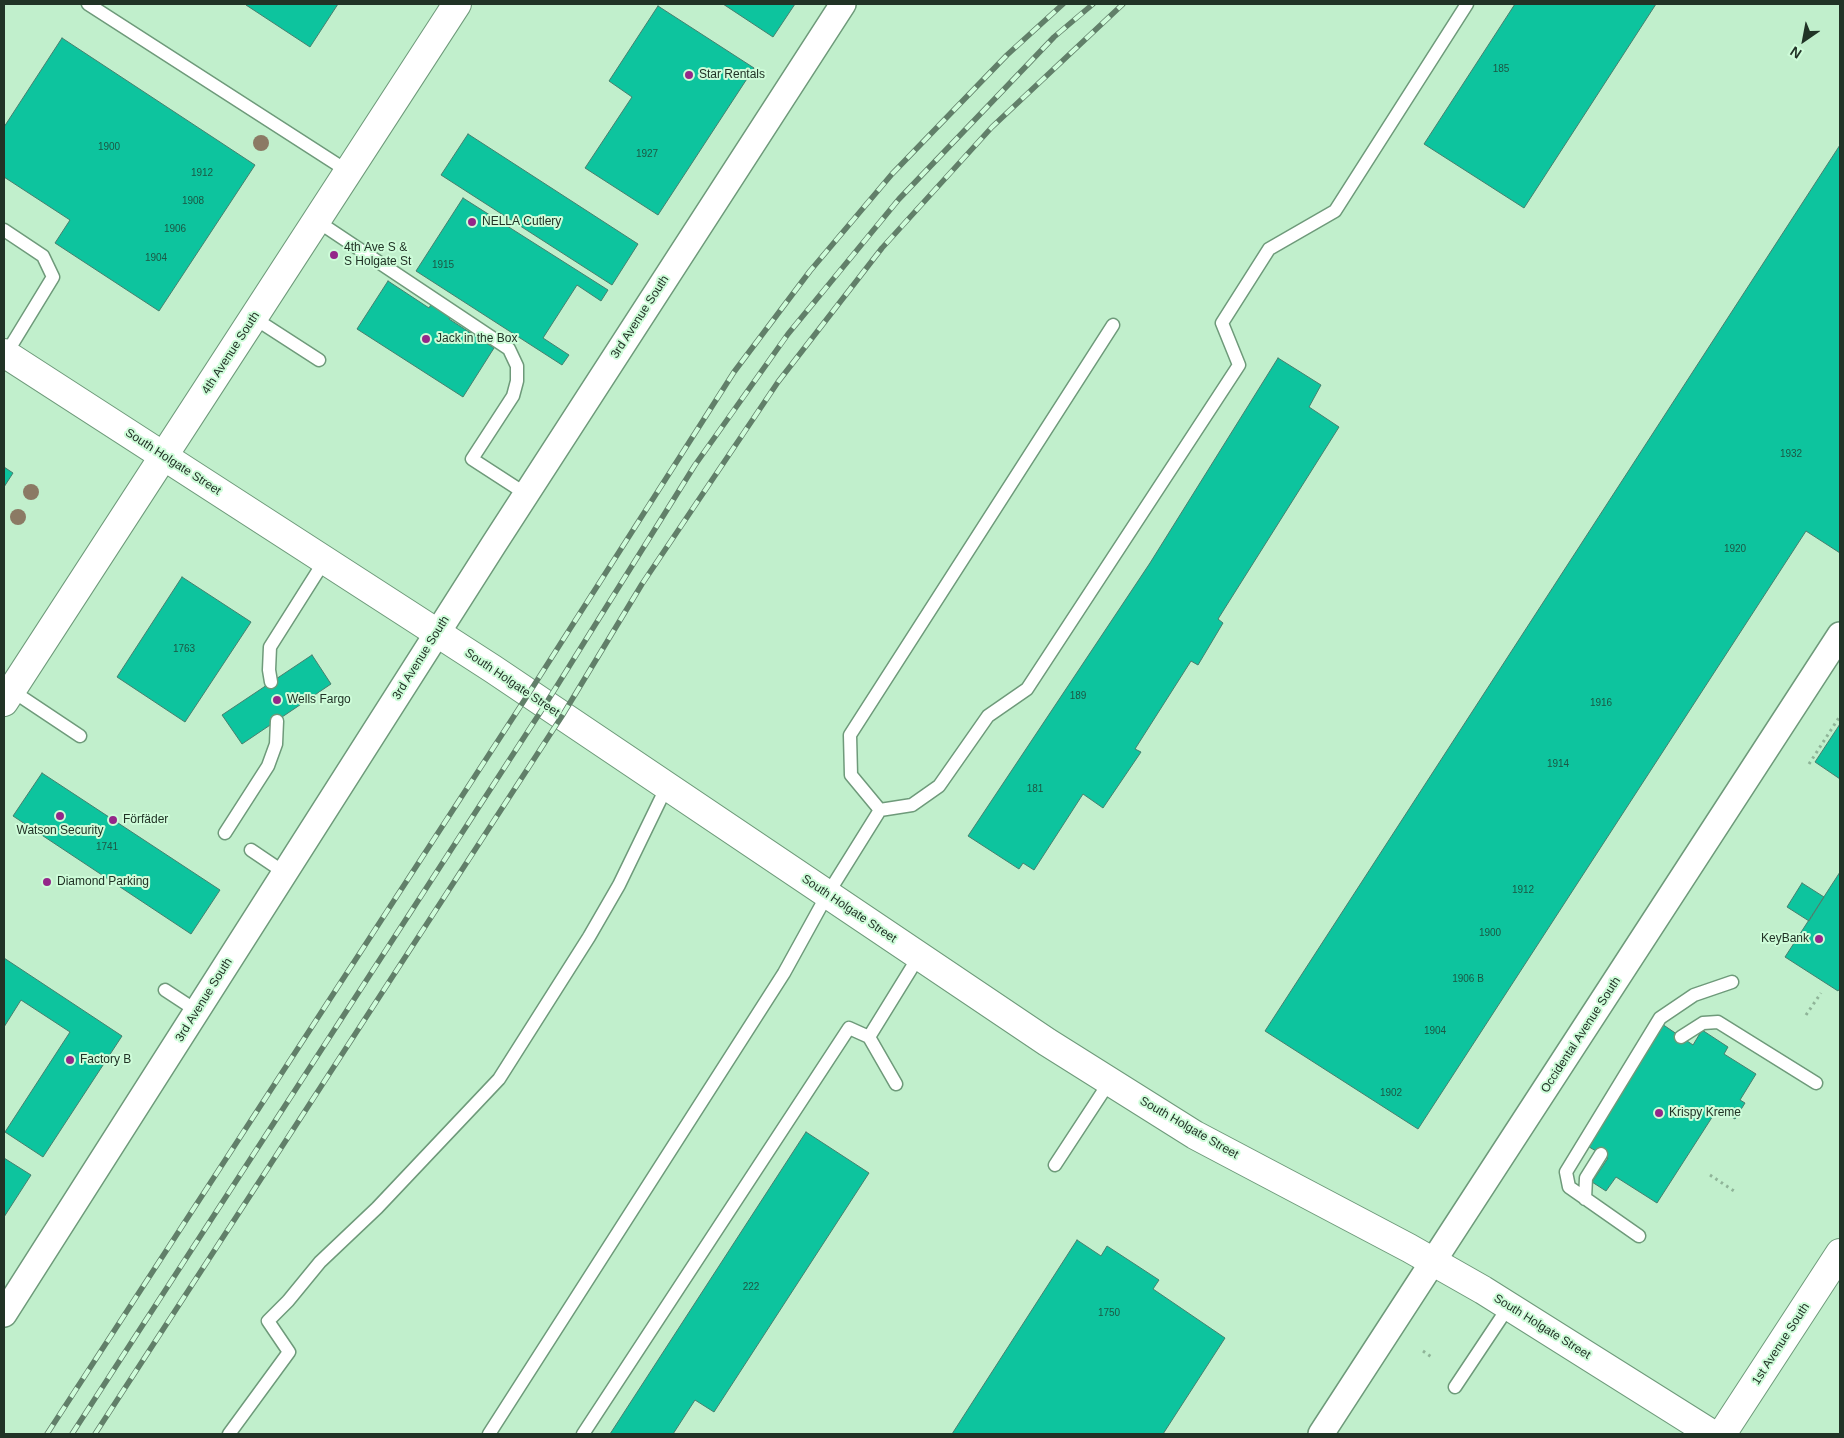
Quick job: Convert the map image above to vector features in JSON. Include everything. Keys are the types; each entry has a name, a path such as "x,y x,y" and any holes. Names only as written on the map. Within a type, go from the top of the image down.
{"main road":[{"name":"4th Avenue South","path":"8,696 457,4"},
{"name":"South Holgate Street","path":"5,353 437,633 1048,1042 1195,1134 1434,1262 1509,1306 1712,1434"},
{"name":"1st Avenue South","path":"1722,1434 1840,1253"}],"street":[{"name":"3rd Avenue South","path":"4,1314 526,494 843,4"},
{"name":"Occidental Avenue South","path":"1321,1434 1840,635"}],"lane":[{"path":"88,4 349,172"},
{"path":"489,1434 784,973 827,894 880,810 912,805 939,786 988,716 1026,689 1239,365 1222,323 1269,249 1334,211 1467,4"},
{"path":"317,221 496,338 509,349 517,366 517,381 512,396 472,460 526,494"},
{"path":"4,230 43,256 53,277 5,353"},
{"path":"254,318 320,360"},
{"path":"880,810 851,775 850,734 1113,325"},
{"path":"271,682 269,670 270,646 325,560"},
{"path":"8,696 80,736"},
{"path":"225,833 268,766 276,744 277,721"},
{"path":"230,1434 289,1352 268,1321 288,1302 320,1262 377,1208 499,1079 589,937 619,885 667,786"},
{"path":"251,850 285,873"},
{"path":"869,1037 919,956"},
{"path":"1639,1236 1569,1187 1566,1172 1660,1018 1694,995 1732,982"},
{"path":"165,990 197,1011"},
{"path":"1681,1037 1703,1022 1718,1022 1816,1083"},
{"path":"583,1434 850,1028 869,1037 896,1084"},
{"path":"1055,1165 1110,1081"},
{"path":"1585,1199 1586,1178 1601,1154"},
{"path":"1454,1387 1509,1306"}],"path":[{"path":"1809,764 1840,716"},
{"path":"1806,1015 1821,993"},
{"path":"1710,1175 1734,1191"},
{"path":"1423,1351 1433,1358"}],"building":[{"path":"247,4 338,4 310,47"},
{"path":"723,4 795,4 773,37"},
{"path":"1515,4 1656,4 1524,208 1424,144"},
{"path":"658,6 754,68 658,215 585,168 632,97 609,81"},
{"path":"62,38 255,165 159,311 55,243 70,220 4,177 4,127"},
{"path":"468,134 638,244 612,285 441,175"},
{"path":"1840,145 1840,553 1806,531 1418,1129 1265,1031"},
{"path":"463,198 608,290 601,301 577,285 543,338 569,355 562,365 416,271"},
{"name":"Jack in the Box","path":"388,281 429,308 433,301 452,314 449,319 494,348 463,397 357,329"},
{"path":"1278,358 1321,385 1309,407 1339,427 1218,619 1223,623 1198,665 1191,661 1135,749 1141,752 1103,808 1083,794 1034,870 1023,863 1019,869 968,836 1150,563"},
{"path":"4,467 13,473 4,487"},
{"path":"182,577 251,622 185,722 117,677"},
{"name":"Wells Fargo","path":"312,655 331,684 242,744 222,715"},
{"path":"1840,724 1840,779 1815,762"},
{"path":"42,773 220,890 191,934 13,816"},
{"name":"KeyBank","path":"1840,872 1840,988 1838,991 1785,957"},
{"path":"1802,883 1824,897 1809,921 1787,907"},
{"path":"4,958 122,1036 43,1157 5,1132 70,1032 21,1000 4,1027"},
{"name":"Krispy Kreme","path":"1662,1024 1693,1045 1702,1030 1728,1047 1724,1054 1756,1074 1740,1100 1745,1103 1735,1119 1718,1108 1657,1203 1616,1177 1606,1191 1592,1182 1608,1158 1584,1144"},
{"path":"806,1132 869,1173 714,1412 695,1400 673,1434 610,1434"},
{"path":"4,1158 31,1175 4,1217"},
{"path":"1077,1240 1101,1256 1107,1246 1159,1280 1153,1289 1225,1338 1163,1434 952,1434"}],"railway":[{"path":"47,1434 529,693 734,372 810,271 892,174 1007,55 1063,4"},
{"path":"72,1434 545,705 695,465 788,334 899,199 1054,37 1093,4"},
{"path":"95,1434 562,716 642,584 778,382 882,248 992,127 1123,4"}],"place":[{"name":"Star Rentals","path":"689,75"},
{"name":"NELLA Cutlery","path":"472,222"},
{"name":"4th Ave S & S Holgate St","path":"334,255"},
{"name":"Jack in the Box","path":"426,339"},
{"name":"Wells Fargo","path":"277,700"},
{"name":"Watson Security","path":"60,816"},
{"name":"Förfäder","path":"113,820"},
{"name":"Diamond Parking","path":"47,882"},
{"name":"KeyBank","path":"1819,939"},
{"name":"Factory B","path":"70,1060"},
{"name":"Krispy Kreme","path":"1659,1113"}]}
